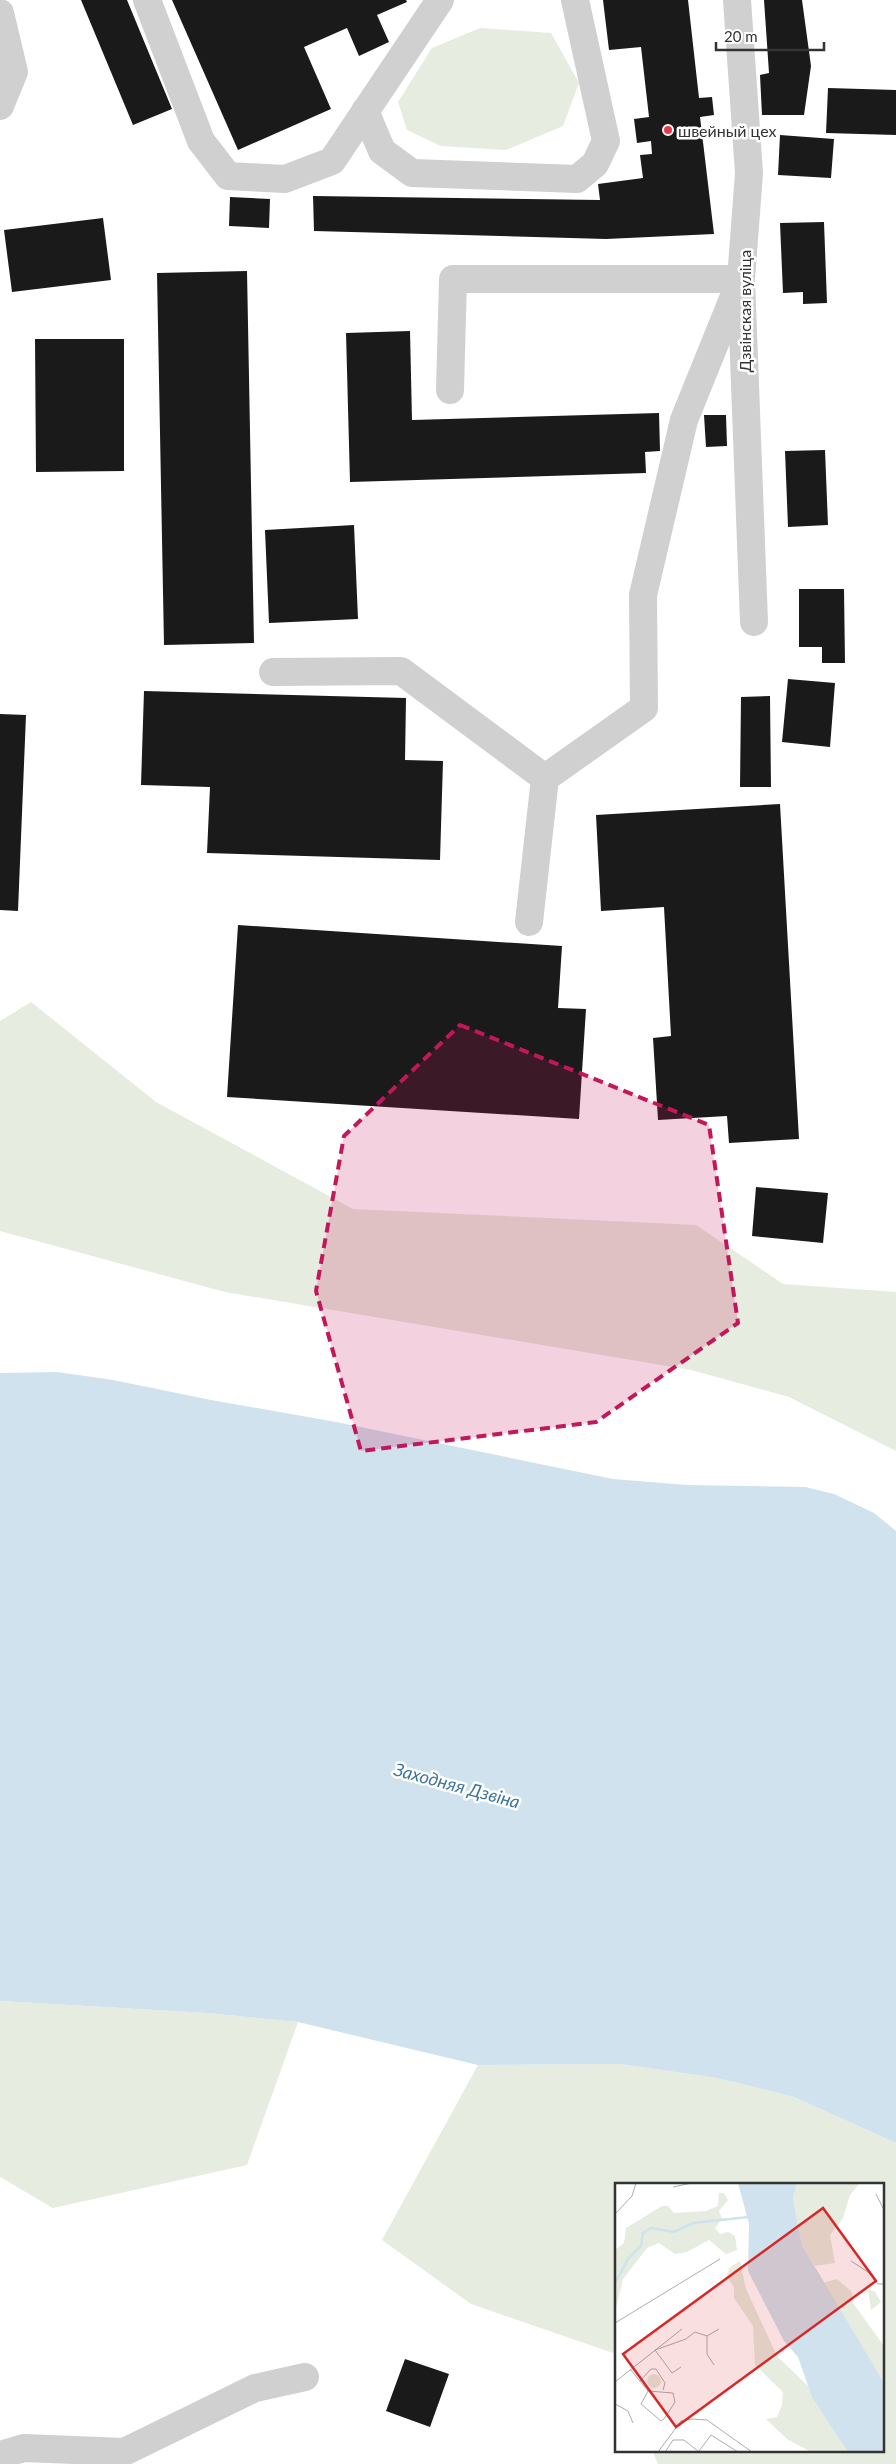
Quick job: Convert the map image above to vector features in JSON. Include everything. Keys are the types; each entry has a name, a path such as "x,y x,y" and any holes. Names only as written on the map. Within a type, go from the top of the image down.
{"street":[{"path":"147,0 201,141 228,176 285,179 332,161 440,0"},
{"path":"365,111 382,151 412,173 576,179 595,164 606,141 575,0"},
{"name":"Дзвінская вуліца","path":"737,0 749,173 741,280 754,622"},
{"path":"0,13 14,72 0,106"},
{"path":"450,390 452,278 741,280 684,420 643,595 644,708 545,778 529,922"},
{"path":"273,672 401,671 545,778"},
{"path":"0,2455 24,2448 124,2452 255,2388 305,2376"}],"highlighted area":[{"path":"460,1025 709,1125 738,1323 596,1422 361,1451 316,1291 344,1136"}],"shaded area":[{"path":"480,28 551,33 579,83 563,126 506,150 441,146 407,130 398,102 432,48"},
{"path":"31,1002 156,1102 353,1209 696,1225 783,1284 896,1292 896,1451 789,1397 691,1370 225,1292 0,1231 0,1021"},
{"path":"0,2001 207,2013 298,2022 247,2165 53,2208 0,2177"},
{"path":"620,2064 717,2078 794,2097 896,2143 896,2464 658,2464 653,2452 884,2452 884,2183 615,2183 615,2354 471,2304 382,2240 478,2065"}],"water":[{"name":"Заходняя Дзвіна","path":"57,1372 113,1380 211,1400 336,1422 613,1479 687,1485 805,1487 834,1494 874,1513 896,1531 896,2143 794,2097 717,2078 620,2064 478,2065 298,2022 207,2013 0,2001 0,1373"}],"building":[{"path":"81,0 127,0 172,109 133,125"},
{"path":"172,0 406,0 407,2 377,15 389,42 359,56 347,28 304,47 331,109 238,150"},
{"name":"швейный цех","path":"603,0 688,0 699,98 712,97 714,115 700,117 714,234 606,239 314,231 313,196 600,200 598,184 643,178 640,155 652,154 651,141 637,143 634,119 649,117 641,47 609,50"},
{"path":"764,0 802,0 811,66 804,115 762,115 760,75 769,73"},
{"path":"828,88 896,90 896,135 826,133"},
{"path":"780,135 834,139 831,178 778,175"},
{"path":"230,197 270,199 269,228 229,226"},
{"path":"103,218 111,280 12,292 4,230"},
{"path":"824,222 827,303 803,304 803,292 783,293 780,223"},
{"path":"247,271 254,643 164,645 157,273"},
{"path":"410,331 412,420 659,413 660,451 645,452 646,473 350,482 346,333"},
{"path":"35,339 124,339 124,471 36,472"},
{"path":"704,415 726,415 727,446 706,447"},
{"path":"825,450 828,525 788,527 785,451"},
{"path":"354,525 358,619 269,623 265,530"},
{"path":"799,589 844,589 845,663 822,663 822,647 799,647"},
{"path":"788,679 835,683 830,747 782,742"},
{"path":"144,691 406,698 405,760 443,761 440,860 207,853 210,787 141,785"},
{"path":"770,696 771,787 740,787 741,697"},
{"path":"0,714 26,715 18,911 0,910"},
{"path":"780,804 799,1139 729,1143 727,1116 658,1120 653,1038 671,1036 664,907 601,911 596,815"},
{"path":"238,925 562,946 558,1008 586,1009 579,1119 227,1097"},
{"path":"756,1187 828,1193 823,1243 752,1236"},
{"path":"405,2359 449,2374 430,2427 386,2411"}],"place":[{"name":"швейный цех","path":"668,130"}]}
